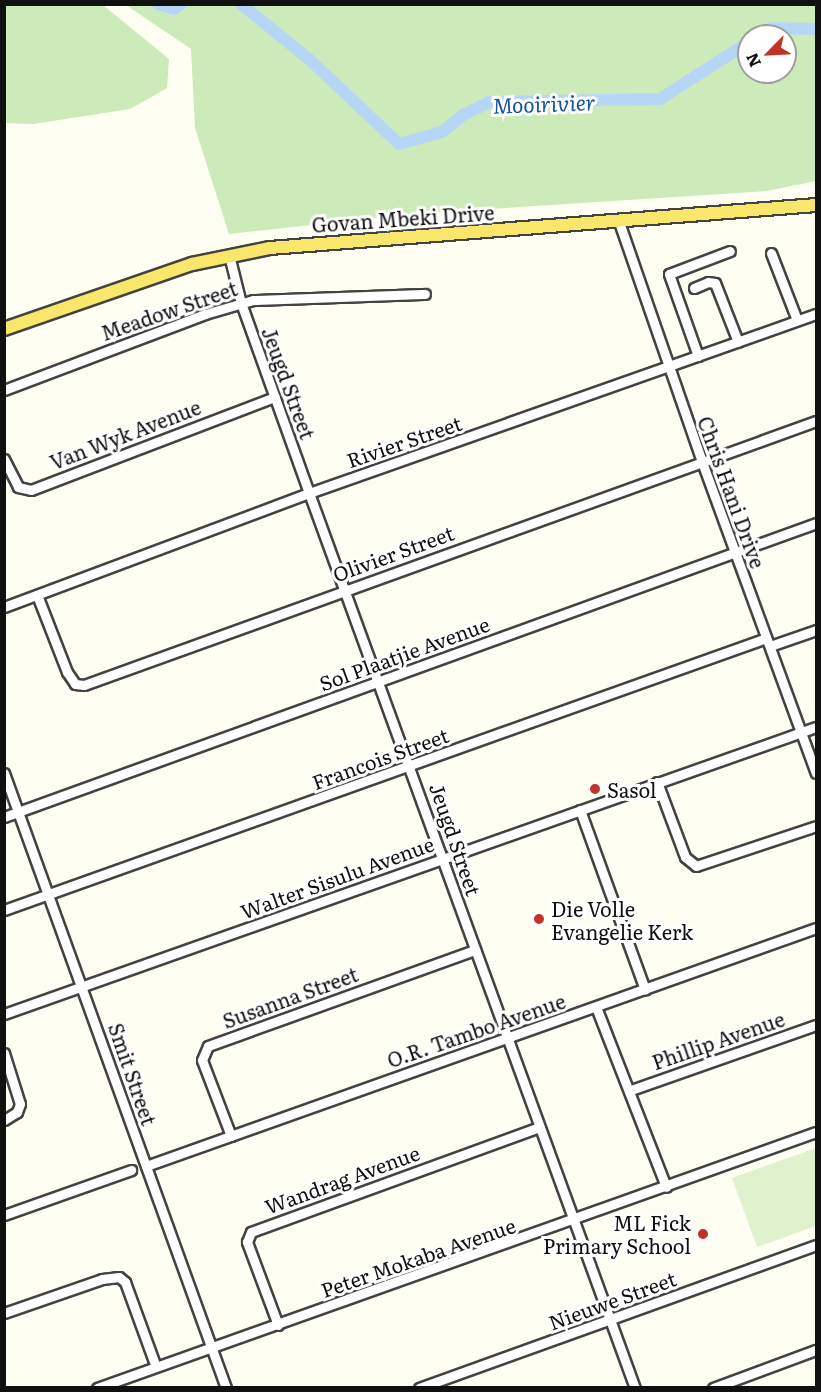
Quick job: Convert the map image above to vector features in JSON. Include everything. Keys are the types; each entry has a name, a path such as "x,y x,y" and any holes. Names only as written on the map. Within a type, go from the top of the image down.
{"main road":[{"name":"Govan Mbeki Drive","path":"4,329 129,284 229,255 321,243 619,222 816,205"}],"street":[{"name":"Chris Hani Drive","path":"619,222 702,462 816,773"},
{"path":"698,356 669,274 730,251"},
{"path":"771,253 797,320"},
{"name":"Jeugd Street","path":"229,255 241,303 309,493 411,766 506,1038 635,1388"},
{"path":"694,288 708,282 715,284 738,342"},
{"name":"Meadow Street","path":"4,390 241,303 324,295 424,294"},
{"name":"Rivier Street","path":"4,607 309,493 816,314"},
{"name":"Van Wyk Avenue","path":"4,459 18,488 31,490 275,397"},
{"name":"Olivier Street","path":"37,595 67,672 79,686 816,421"},
{"name":"Sol Plaatjie Avenue","path":"4,817 816,523"},
{"name":"Francois Street","path":"4,910 768,642 816,630"},
{"name":"Walter Sisulu Avenue","path":"4,1014 816,727"},
{"name":"Smit Street","path":"4,773 50,895 226,1388"},
{"path":"657,783 685,857 696,866 816,826"},
{"path":"580,810 645,990"},
{"name":"O.R. Tambo Avenue","path":"146,1166 816,928"},
{"name":"Susanna Street","path":"231,1136 202,1060 208,1046 475,950"},
{"path":"596,1007 631,1090 666,1187"},
{"name":"Phillip Avenue","path":"631,1090 816,1025"},
{"path":"4,1053 20,1104 17,1112 4,1120"},
{"name":"Wandrag Avenue","path":"278,1324 247,1242 251,1232 539,1127"},
{"name":"Peter Mokaba Avenue","path":"97,1388 574,1221 816,1132"},
{"path":"4,1215 131,1170"},
{"name":"Nieuwe Street","path":"419,1388 816,1245"},
{"path":"4,1313 102,1279 119,1277 125,1282 156,1367"},
{"path":"713,1388 816,1350"},
{"path":"744,1377 747,1388"}],"green space":[{"path":"5,4 103,5 169,59 167,88 130,109 33,124 5,123"},
{"path":"126,5 816,5 816,181 767,191 412,214 229,234 195,128 191,49"},
{"path":"816,1148 816,1226 757,1247 732,1178"}],"waterway":[{"name":"Mooirivier","path":"158,4 174,9 181,4"},
{"name":"Mooirivier","path":"241,4 310,60 399,144 442,132 463,115 490,102 660,99 737,50"},
{"name":"Mooirivier","path":"797,29 816,29"}],"place":[{"name":"Sasol","path":"595,789"},
{"name":"Die Volle Evangelie Kerk","path":"539,919"},
{"name":"ML Fick Primary School","path":"703,1234"}]}
